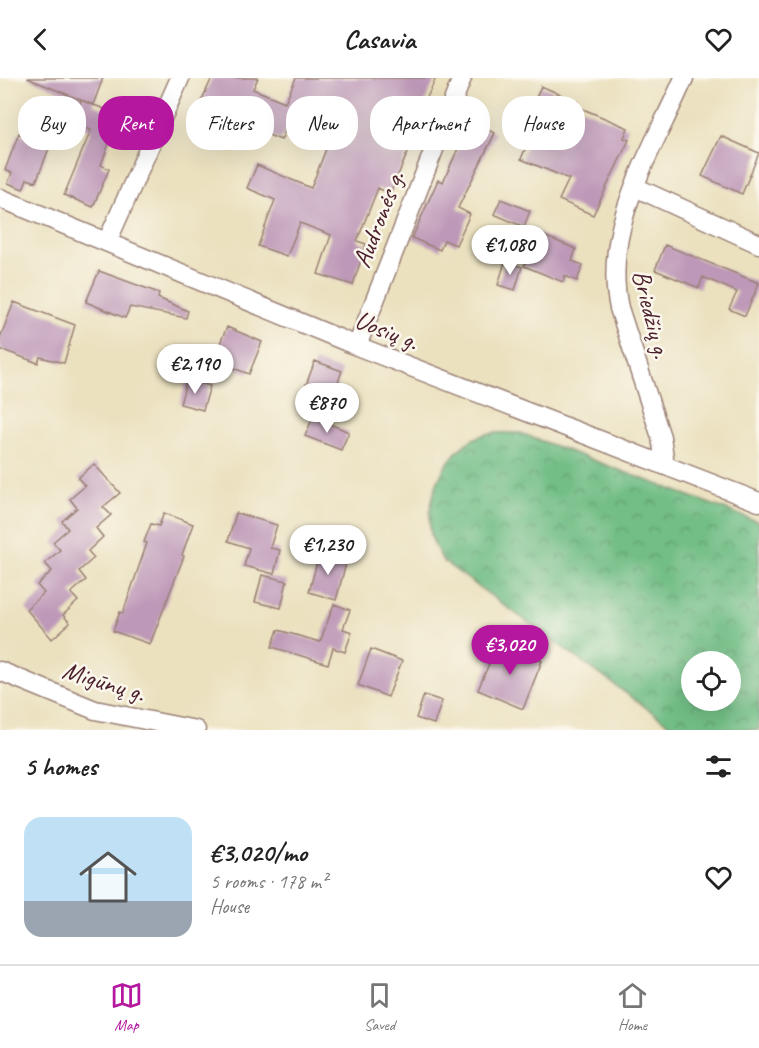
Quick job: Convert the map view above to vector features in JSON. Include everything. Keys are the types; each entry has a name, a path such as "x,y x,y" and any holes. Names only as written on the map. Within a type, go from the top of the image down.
{"street":[{"path":"107,242 180,78"},
{"name":"Audronės g.","path":"357,346 462,78"},
{"name":"Briedžių g.","path":"660,464 664,457 661,437 614,287 617,239 635,187 684,78"},
{"path":"635,187 759,244"},
{"name":"Uosių g.","path":"0,198 357,346 759,502"},
{"name":"Migūnų g.","path":"0,671 95,710 196,730"}],"green space":[{"path":"491,433 520,433 759,522 759,730 677,730 443,561 431,535 431,505 435,489 441,474 460,448 473,439"}],"building":[{"path":"27,78 103,78 93,105 86,102 86,96 71,96"},
{"path":"212,78 258,78 253,89 270,96 204,96"},
{"path":"296,78 436,78 428,96 370,96 370,150 409,150 390,194 378,188 357,241 366,244 353,285 318,274 331,235 300,223 287,256 258,246 275,200 247,188 257,165 311,188 326,150 358,150 358,96 288,96"},
{"path":"541,86 564,96 537,96"},
{"path":"274,98 285,102 286,100 286,129 281,140 274,137"},
{"path":"86,102 98,107 98,150 107,150 101,165 109,169 93,207 64,195 83,150 86,150 86,142 91,130 86,128"},
{"path":"585,110 628,128 624,138 629,140 593,215 559,200 569,179 521,159 525,150 585,150"},
{"path":"490,131 495,133 490,143"},
{"path":"18,136 18,150 48,150 36,182 27,179 23,189 8,183 12,173 5,170"},
{"path":"721,136 759,153 742,194 702,176"},
{"path":"457,150 487,150 458,208 470,214 456,245 444,240 440,250 412,238 438,180 443,182"},
{"path":"501,199 530,211 524,227 494,214"},
{"path":"537,233 576,249 572,261 583,265 577,281 565,276 563,282 524,266"},
{"path":"665,245 759,283 745,316 729,309 737,292 703,277 699,288 655,270"},
{"path":"505,262 522,267 515,290 498,285"},
{"path":"99,271 159,293 158,298 188,311 186,318 130,307 125,318 86,302"},
{"path":"14,302 75,325 64,363 40,357 38,363 0,349 0,338"},
{"path":"227,327 262,342 249,374 218,362 222,352 217,350"},
{"path":"315,361 342,371 329,408 301,398"},
{"path":"187,379 210,386 203,410 180,404"},
{"path":"313,417 349,432 341,450 305,436"},
{"path":"94,464 120,493 103,507 111,515 96,528 103,537 88,551 94,558 79,571 86,580 71,593 78,601 63,615 70,623 52,639 26,609 44,593 37,585 52,571 45,563 60,550 53,542 68,529 62,521 77,508 70,499 85,486 78,478"},
{"path":"164,513 193,524 182,555 184,556 150,644 113,631 120,612 123,613 147,543 144,542 151,524 159,526"},
{"path":"236,513 277,525 270,548 280,550 274,574 244,566 249,548 228,541"},
{"path":"320,551 347,560 336,600 309,592"},
{"path":"262,575 287,581 281,608 255,602"},
{"path":"334,604 350,610 343,629 352,632 345,652 333,648 328,664 272,647 278,630 320,642"},
{"path":"498,642 542,661 523,709 478,690"},
{"path":"371,649 402,661 388,697 358,685"},
{"path":"424,695 442,701 434,724 416,718"}]}
